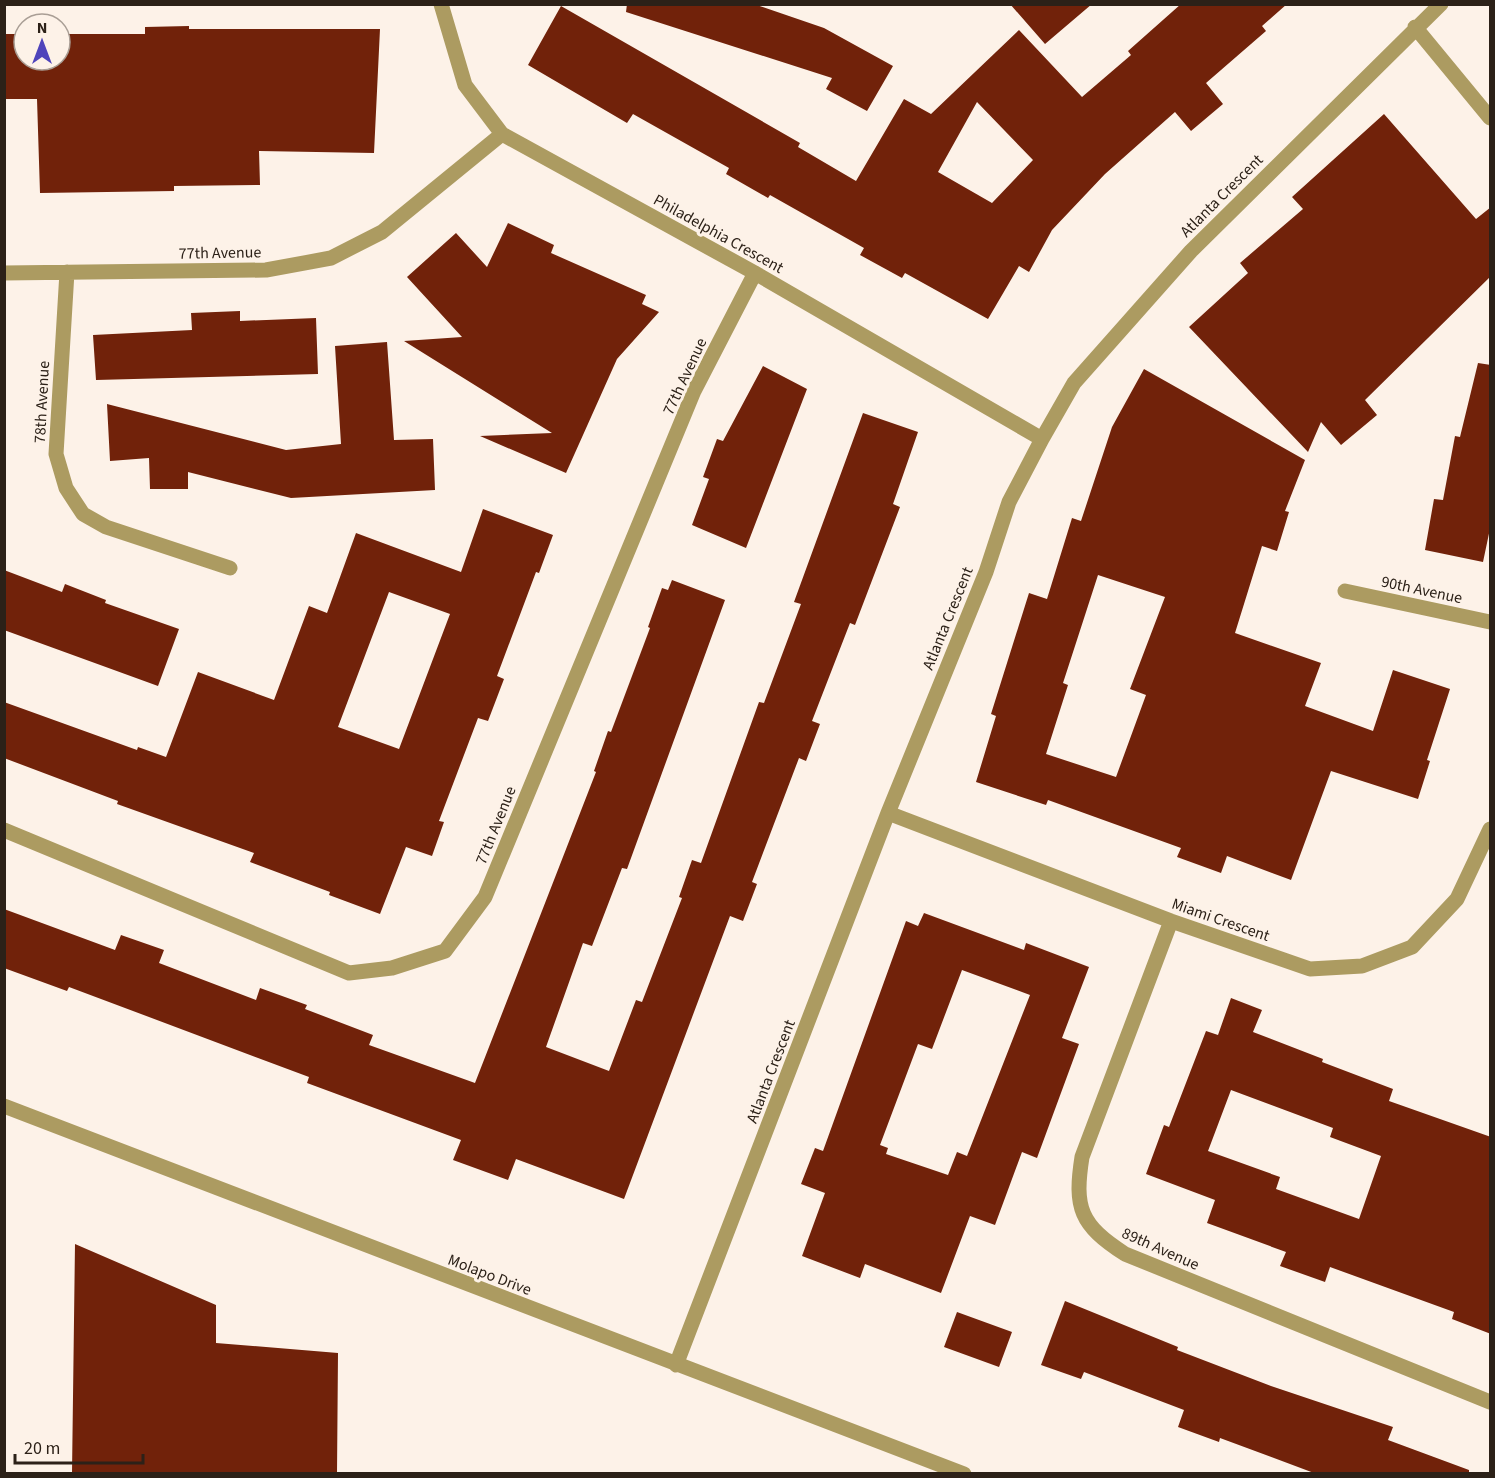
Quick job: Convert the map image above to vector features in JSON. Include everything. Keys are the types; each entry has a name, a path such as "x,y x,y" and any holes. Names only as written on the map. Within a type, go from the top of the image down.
{"street":[{"name":"Philadelphia Crescent","path":"441,4 465,85 502,134 755,273 1042,439"},
{"name":"Atlanta Crescent","path":"676,1365 888,813 986,572 1009,502 1042,439 1074,383 1191,251 1415,27 1441,4"},
{"path":"1415,27 1491,118"},
{"name":"77th Avenue","path":"4,273 266,270 332,258 382,232 502,134"},
{"name":"78th Avenue","path":"67,272 56,454 66,488 83,514 106,527 230,568"},
{"name":"77th Avenue","path":"4,830 349,973 392,968 445,951 485,897 694,391 755,273"},
{"name":"90th Avenue","path":"1345,591 1491,622"},
{"name":"Miami Crescent","path":"888,813 1171,921 1310,969 1362,966 1413,947 1457,899 1491,830"},
{"name":"89th Avenue","path":"1171,921 1082,1157 1077,1190 1082,1215 1103,1240 1125,1254 1491,1402"},
{"name":"Molapo Drive","path":"4,1106 676,1365 964,1473"}],"building":[{"path":"627,4 754,4 824,28 893,66 867,111 826,89 832,78 626,12"},
{"path":"1010,4 1092,4 1045,44"},
{"path":"1181,4 1287,4 1262,26 1266,31 1206,83 1223,104 1191,131 1175,112 1105,174 1052,230 1029,272 1019,266 988,319 905,273 902,278 860,255 864,248 770,195 768,198 726,174 729,168 633,114 627,123 528,65 561,6 800,143 798,147 856,181 904,99 931,114 1019,30 1082,97 1131,55 1128,51","holes":["977,102 1033,160 992,203 938,172"]},
{"path":"145,27 380,29 374,153 259,151 260,185 174,186 174,191 40,193 37,99 4,99 4,34 12,34 12,72 72,72 72,34 145,34"},
{"path":"1384,114 1476,219 1491,207 1491,276 1365,400 1377,415 1341,445 1321,422 1308,452 1189,327 1248,273 1240,263 1303,209 1292,197"},
{"path":"508,223 554,245 551,253 646,295 642,304 659,312 617,359 566,473 480,436 552,433 404,341 462,337 407,277 456,233 487,267"},
{"path":"240,311 240,321 316,318 318,374 96,380 93,335 192,330 191,313"},
{"path":"387,342 394,440 433,439 435,490 291,498 188,472 188,489 150,489 149,458 110,461 107,404 286,450 341,444 335,346"},
{"path":"1478,363 1491,365 1491,524 1483,562 1425,550 1434,499 1443,500 1455,436 1460,437"},
{"path":"763,366 807,389 746,548 692,525 709,479 703,477 717,439 723,441"},
{"path":"1144,369 1305,460 1285,511 1289,512 1277,551 1262,546 1235,633 1321,663 1305,706 1373,731 1393,670 1450,689 1427,760 1430,761 1418,799 1331,771 1291,880 1227,856 1221,873 1177,857 1181,848 1048,800 1046,805 976,782 996,716 991,714 1029,593 1047,599 1072,518 1081,521 1112,427","holes":["1098,575 1165,597 1130,689 1146,695 1116,777 1046,754 1068,685 1063,683"]},
{"path":"863,413 918,432 893,504 900,507 855,625 850,623 812,721 820,724 806,761 799,758 752,882 757,884 743,921 730,916 624,1199 516,1159 508,1180 453,1160 461,1140 307,1083 309,1077 69,987 67,991 4,968 4,909 115,950 121,935 164,950 159,963 256,1000 260,988 307,1005 305,1009 373,1035 369,1045 475,1083 596,772 594,771 608,731 611,732 650,628 648,627 662,588 668,590 672,580 725,600 627,869 622,868 592,946 583,943 546,1047 609,1071 636,1000 642,1002 682,898 679,897 692,860 701,863 759,702 764,703 801,604 794,602"},
{"path":"483,509 553,535 539,573 536,572 497,676 504,679 488,721 478,718 439,821 444,822 432,856 406,847 380,914 329,895 330,892 250,862 254,853 117,804 118,801 4,758 4,702 137,750 138,747 166,757 198,672 274,700 309,606 327,613 356,533 461,572","holes":["389,592 450,614 399,749 338,727"]},
{"path":"4,570 62,592 65,584 106,600 105,603 179,629 158,686 4,630"},
{"path":"924,913 1024,950 1026,943 1089,967 1062,1038 1079,1044 1037,1158 1022,1152 995,1225 970,1216 941,1293 865,1264 860,1278 802,1256 825,1193 801,1184 815,1148 823,1151 906,921 918,926","holes":["962,970 1030,995 967,1156 957,1152 948,1175 886,1154 888,1148 880,1145 918,1044 932,1049"]},
{"path":"1231,998 1262,1010 1253,1032 1393,1089 1389,1101 1491,1137 1491,1334 1452,1319 1454,1312 1330,1267 1325,1282 1280,1266 1286,1252 1207,1223 1215,1200 1146,1174 1164,1125 1169,1127 1206,1031 1218,1035","holes":["1231,1090 1333,1128 1330,1137 1381,1156 1359,1219 1276,1189 1280,1177 1208,1151"]},
{"path":"75,1244 216,1305 216,1343 338,1353 337,1473 72,1473"},
{"path":"1065,1301 1178,1347 1177,1350 1271,1386 1393,1427 1388,1440 1469,1470 1469,1473 1314,1473 1220,1438 1219,1442 1178,1427 1184,1410 1084,1372 1081,1379 1041,1365"},
{"path":"957,1312 1012,1332 999,1367 944,1347"}]}
